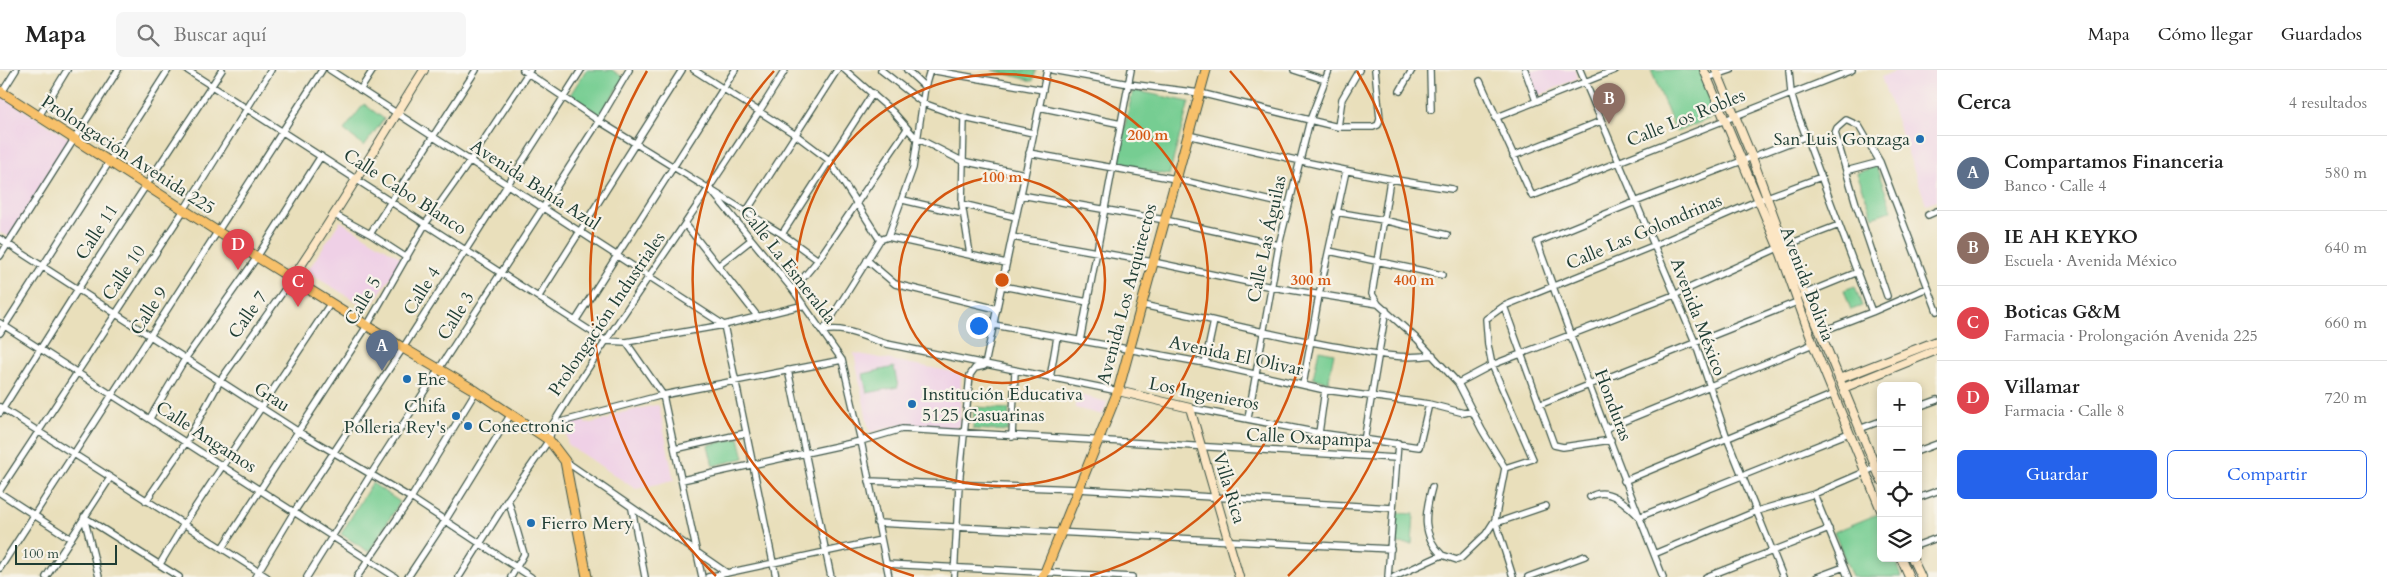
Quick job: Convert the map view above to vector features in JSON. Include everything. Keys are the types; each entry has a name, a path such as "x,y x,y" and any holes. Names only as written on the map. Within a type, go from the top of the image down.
{"main road":[{"name":"Calle 7","path":"292,279 335,215 355,178 424,70"},
{"name":"Avenida Los Arquitectos","path":"1044,575 1118,391 1206,70"},
{"name":"Avenida Bolivia","path":"1716,72 1752,157 1762,198"},
{"name":"Avenida Bolivia","path":"1706,74 1743,160 1762,198 1781,247 1806,325 1877,500"},
{"name":"Prolongación Avenida 225","path":"1,93 257,258 476,391 549,440 565,461 586,577"},
{"name":"Avenida Bolivia","path":"1781,247 1804,294 1859,429 1877,464"},
{"path":"1806,325 1816,322"},
{"path":"1839,380 1937,341"},
{"path":"1843,388 1937,350"},
{"name":"Los Ingenieros","path":"1118,391 1190,408"},
{"name":"Villa Rica","path":"1190,408 1218,498 1239,577"},
{"path":"1903,562 1909,577"},
{"path":"1914,562 1920,577"}],"street":[{"path":"1,93 16,70"},
{"path":"39,116 67,70"},
{"path":"0,256 118,70"},
{"path":"0,333 2,325 43,267 168,70"},
{"name":"Calle Cabo Blanco","path":"187,70 606,341"},
{"name":"Calle 11","path":"1,410 222,70"},
{"name":"Calle 10","path":"0,492 38,431 184,210 271,70"},
{"name":"Calle 9","path":"0,568 113,396 322,70"},
{"name":"Avenida Bahía Azul","path":"330,70 724,325"},
{"path":"360,90 374,70"},
{"path":"370,234 476,70"},
{"name":"Calle 4","path":"257,574 294,512 403,348 581,70"},
{"name":"Calle 3","path":"307,577 371,474 599,121 629,70"},
{"path":"539,296 637,144 682,70"},
{"path":"694,70 796,135 829,160 880,240"},
{"path":"576,320 735,70"},
{"name":"Prolongación Industriales","path":"459,577 508,499 549,440 553,424 606,341 710,189 785,70"},
{"path":"746,212 838,70"},
{"path":"845,70 873,93 915,137 962,161 1025,174"},
{"path":"881,70 923,103 964,118 1034,133"},
{"path":"907,70 925,87"},
{"path":"888,237 913,168 925,87 930,70 1042,90"},
{"path":"954,577 959,485 970,375 975,368 985,365 1047,70"},
{"path":"1052,70 1129,84 1200,93 1338,126 1373,127 1378,125 1380,119 1375,70"},
{"path":"1080,341 1131,70"},
{"path":"1294,70 1309,72 1325,80"},
{"name":"Calle Las Águilas","path":"1248,418 1288,204 1310,120 1328,70"},
{"path":"1338,126 1342,99 1358,70"},
{"path":"1400,91 1412,70"},
{"path":"1430,70 1431,110"},
{"path":"1525,70 1536,101"},
{"name":"Avenida México","path":"1580,70 1695,342 1727,438 1783,577"},
{"path":"1495,118 1615,70"},
{"path":"1706,74 1731,70"},
{"path":"1789,70 1791,93 1838,225 1858,272 1872,312"},
{"name":"Calle Los Robles","path":"1513,156 1532,196 1852,70"},
{"name":"Calle La Esmeralda","path":"527,71 599,121 710,189 793,290 823,331 842,360 861,440 889,577"},
{"name":"Calle 5","path":"222,548 367,326 426,223 470,161 527,71"},
{"path":"1480,81 1487,93 1495,118 1513,156 1601,121"},
{"path":"782,234 873,93"},
{"path":"1039,108 1121,124"},
{"path":"964,118 962,204 970,254"},
{"path":"1888,296 1846,171 1835,131 1846,120 1859,126 1880,162 1927,288 1934,296 1937,311"},
{"path":"793,290 818,260 907,129"},
{"path":"1188,135 1346,171 1390,180 1452,189"},
{"path":"1635,202 1807,136"},
{"path":"1029,153 1176,179 1288,204"},
{"path":"150,418 185,359 257,258 321,156"},
{"path":"1846,171 1880,162"},
{"path":"1303,385 1319,295 1346,171"},
{"name":"Calle Las Golondrinas","path":"1492,365 1486,323 1488,316 1504,306 1653,246 1762,198 1821,177"},
{"path":"1390,180 1372,294 1378,304 1433,355 1458,383 1505,468 1496,522 1513,577"},
{"path":"710,189 782,234 818,260"},
{"path":"1021,195 1165,220 1279,244"},
{"path":"903,200 963,214"},
{"name":"Honduras","path":"1635,202 1537,242 1570,336 1607,428 1624,481 1663,577"},
{"path":"962,204 1016,217"},
{"path":"1928,215 1937,211"},
{"path":"1336,212 1383,220 1447,235"},
{"path":"335,215 370,234 407,258"},
{"path":"686,225 758,316"},
{"path":"1458,383 1469,375 1492,365 1674,295 1781,247 1838,225"},
{"path":"823,331 880,240 888,237 970,254 1006,264"},
{"path":"1012,238 1153,262 1272,287 1378,304"},
{"name":"Grau","path":"0,239 298,432 411,498 531,577"},
{"path":"718,266 751,240"},
{"path":"1329,251 1442,275"},
{"path":"867,260 895,284 997,309"},
{"path":"1804,294 1858,272"},
{"name":"Calle 7","path":"146,501 186,441 220,382 292,279"},
{"path":"1002,286 1088,302"},
{"path":"1820,332 1927,288"},
{"path":"1539,405 1798,302"},
{"path":"160,564 184,524 330,304"},
{"path":"606,341 626,342 724,325 804,305"},
{"path":"1142,305 1311,342 1379,354 1415,358 1433,355"},
{"path":"1504,306 1551,441 1558,447 1611,440"},
{"path":"1364,440 1386,310"},
{"path":"1205,363 1214,321"},
{"name":"Calle Angamos","path":"2,325 186,441 223,467 395,577"},
{"path":"724,325 776,577"},
{"name":"Avenida El Olivar","path":"994,325 1205,363 1325,390 1429,404 1464,413 1472,411"},
{"name":"Los Ingenieros","path":"823,331 834,328 879,342 1118,391"},
{"path":"1050,378 1057,337"},
{"path":"626,342 663,395 702,577"},
{"path":"1607,428 1710,388 1814,344"},
{"path":"553,424 663,395 735,383 788,370 842,360"},
{"path":"1492,365 1533,459 1505,468"},
{"path":"788,370 831,577"},
{"path":"1012,436 1015,371"},
{"path":"1319,433 1325,390"},
{"path":"357,577 411,498 476,391"},
{"path":"1624,481 1834,394"},
{"path":"1922,406 1937,400"},
{"name":"Los Ingenieros","path":"1190,408 1319,433 1419,447 1429,404"},
{"path":"1,410 38,431 222,548 257,574 267,577"},
{"path":"408,577 445,522 511,414"},
{"path":"1859,429 1877,422"},
{"name":"Calle Oxapampa","path":"682,480 902,429 1396,458"},
{"path":"1590,497 1600,493 1613,496 1628,505 1639,517 1742,477 1849,432"},
{"path":"675,449 746,433"},
{"path":"1388,577 1398,443"},
{"path":"1922,450 1937,444"},
{"path":"565,461 727,573"},
{"path":"1654,554 1757,510 1814,494 1877,467"},
{"path":"46,577 110,478"},
{"path":"869,481 1078,489 1392,508"},
{"path":"1432,487 1425,515 1426,527 1434,546 1442,555 1457,560 1486,534 1496,522 1546,506"},
{"path":"1922,496 1937,490"},
{"path":"0,492 71,539"},
{"path":"1814,494 1848,577"},
{"path":"508,499 524,554 511,577"},
{"path":"632,509 645,577"},
{"path":"84,517 179,577"},
{"path":"84,517 99,577"},
{"path":"877,523 1391,549"},
{"path":"1706,577 1829,529"},
{"path":"1922,544 1937,538"},
{"path":"708,577 881,540"},
{"path":"1394,577 1442,555"},
{"path":"1528,577 1585,556"},
{"path":"886,564 1044,575 1132,577"},
{"path":"1817,577 1844,567"}],"shaded area":[{"path":"1527,70 1575,70 1578,78 1538,96"},
{"name":"San Luis Gonzaga","path":"1897,70 1937,70 1937,200 1926,204 1881,77"},
{"path":"2,96 70,139 10,237 0,233 0,99"},
{"path":"340,221 403,259 369,309 307,272"},
{"name":"Institución Educativa 5125 Casuarinas","path":"854,353 959,373 961,376 960,425 955,429 901,425 873,432 869,431"},
{"path":"1076,394 1107,402 1103,415 1075,408"},
{"path":"656,405 659,406 674,480 636,489 568,445 565,428 568,424 584,421 586,424 610,419 611,415"}],"green space":[{"path":"586,70 612,70 624,78 600,115 570,95"},
{"path":"992,70 1036,70 1033,81"},
{"path":"1651,70 1699,70 1719,115 1676,132"},
{"path":"1133,90 1189,102 1169,175 1116,165"},
{"path":"364,104 384,119 364,146 344,130"},
{"path":"1876,166 1892,210 1873,217 1857,173"},
{"path":"1855,286 1862,306 1851,310 1844,290"},
{"path":"1319,350 1334,353 1328,382 1313,378"},
{"path":"894,367 898,387 867,393 863,374"},
{"path":"974,407 1009,409 1008,431 973,429"},
{"path":"739,438 744,458 713,466 708,445"},
{"path":"372,483 400,502 369,552 341,534"},
{"path":"1396,513 1414,514 1412,544 1394,543"},
{"path":"1877,514 1877,562 1896,562 1902,577 1852,577 1834,532"}],"place":[{"name":"IE AH KEYKO","path":"1609,124"},
{"name":"San Luis Gonzaga","path":"1920,139"},
{"name":"Villamar","path":"238,270"},
{"name":"Boticas G&M","path":"298,307"},
{"name":"Compartamos Financeria","path":"382,371"},
{"name":"Ene","path":"407,379"},
{"name":"Institución Educativa 5125 Casuarinas","path":"912,404"},
{"name":"Chifa Polleria Rey's","path":"456,416"},
{"name":"Conectronic","path":"468,426"},
{"name":"Fierro Mery","path":"531,523"}]}
